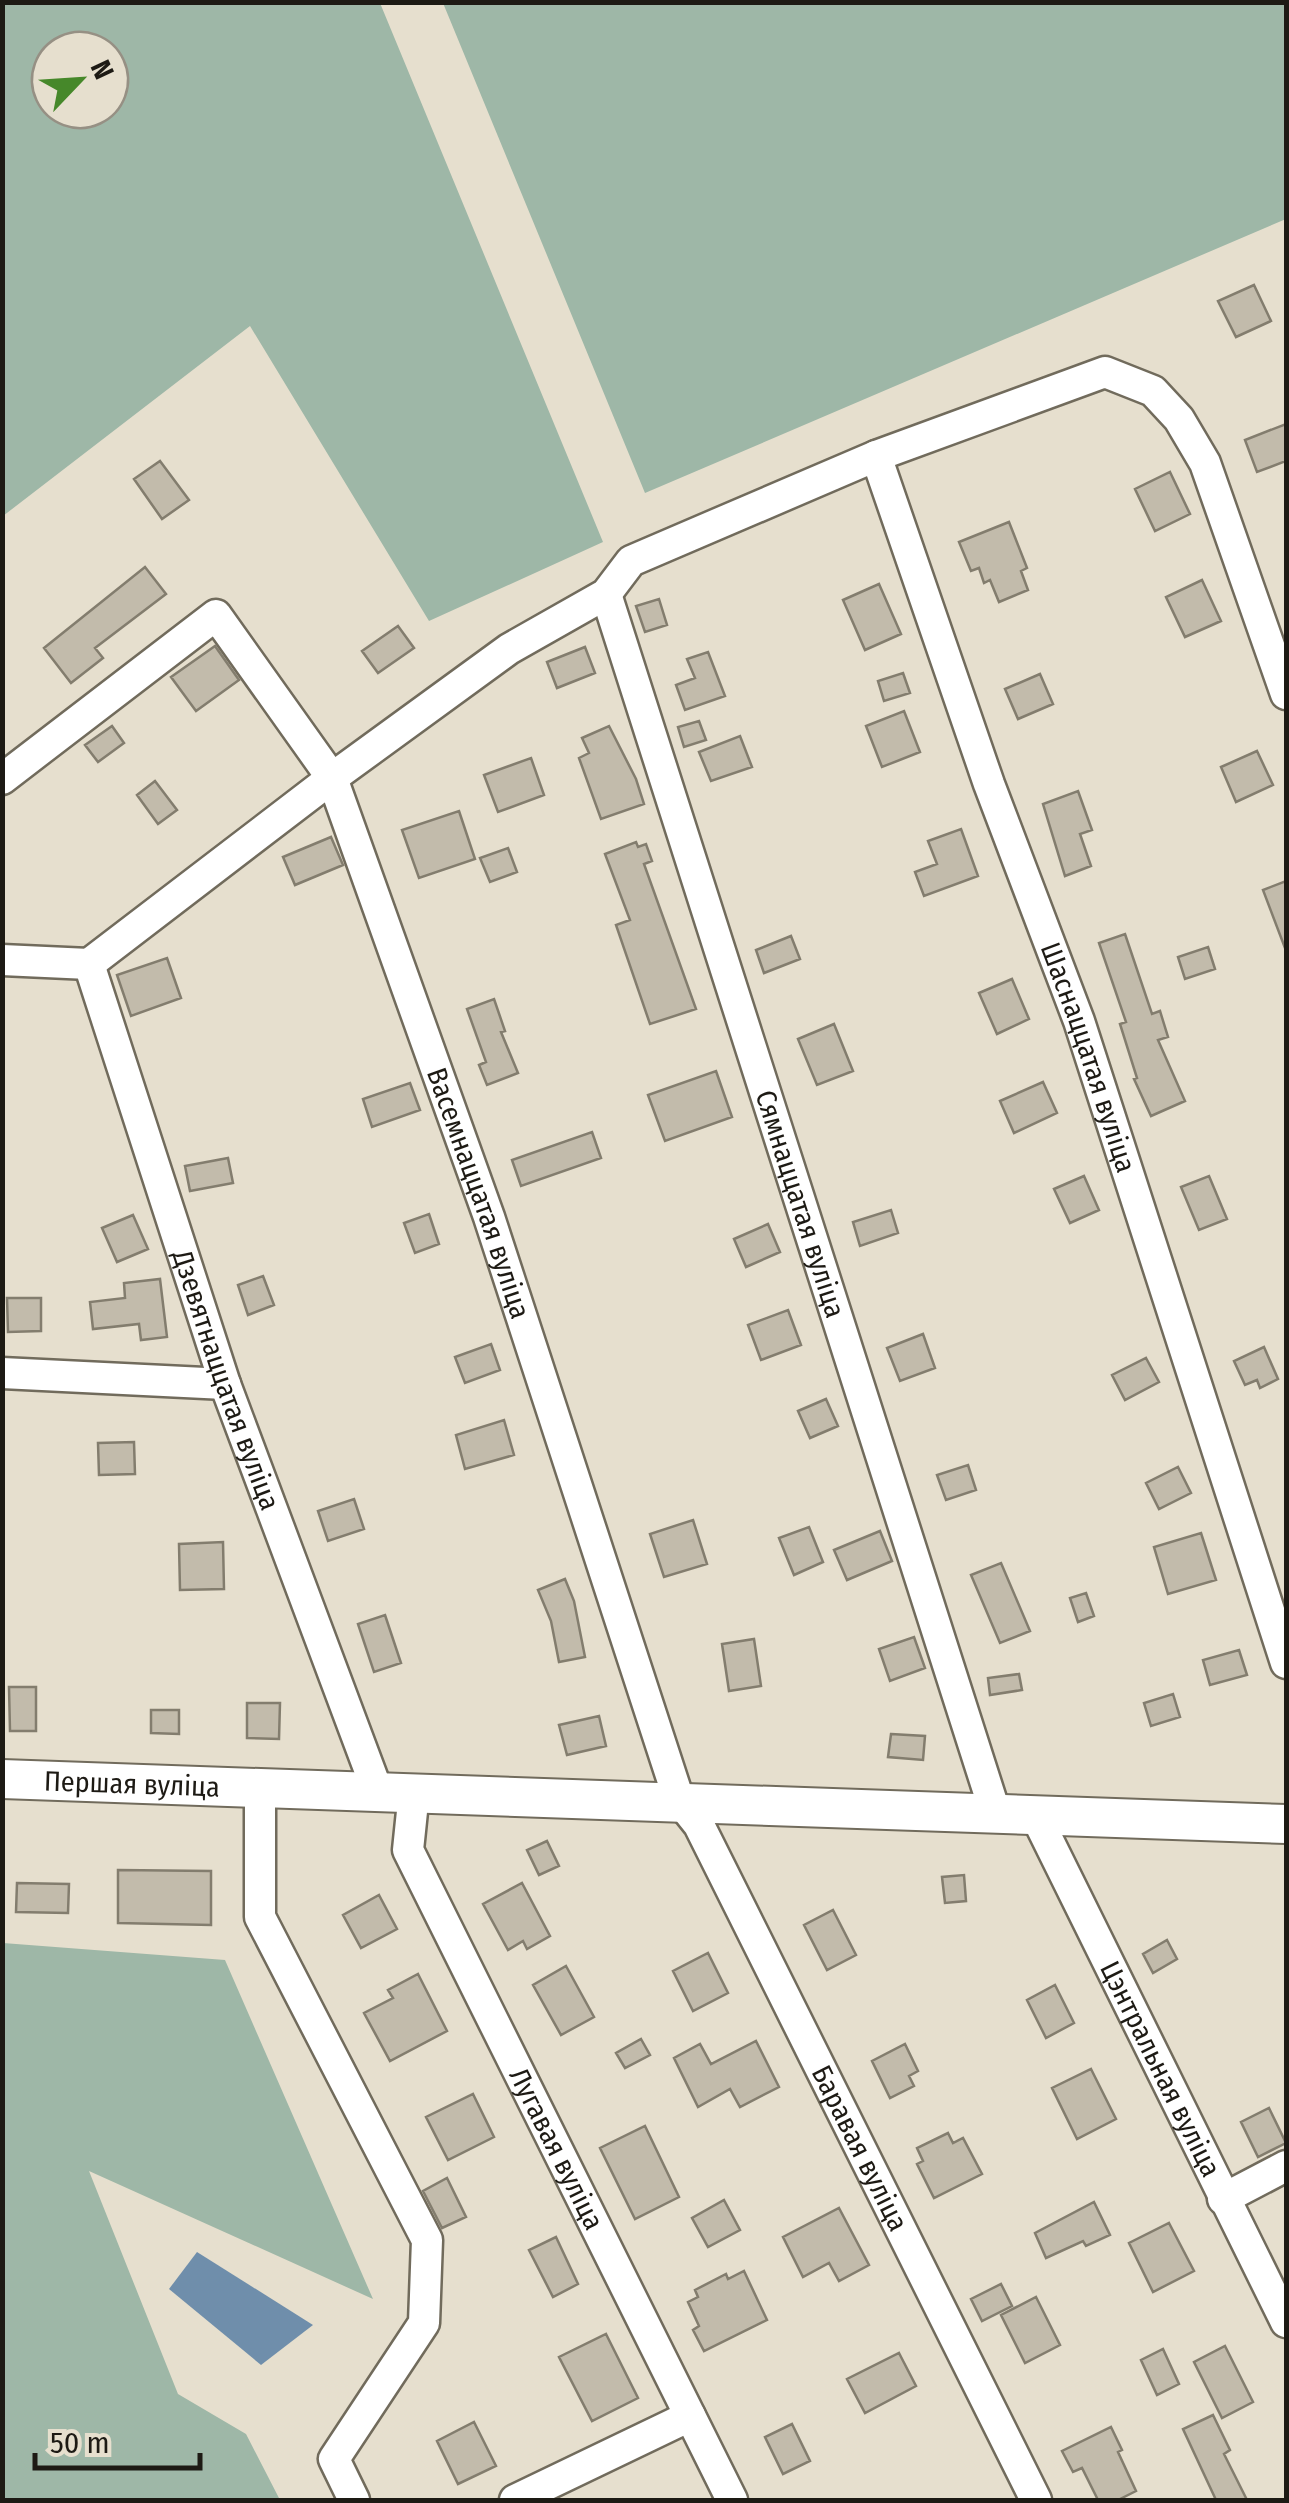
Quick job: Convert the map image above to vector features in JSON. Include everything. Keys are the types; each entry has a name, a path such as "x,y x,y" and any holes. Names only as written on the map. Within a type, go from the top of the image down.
{"main road":[{"name":"Першая вуліца","path":"2,1779 1286,1824"}],"street":[{"path":"2,960 89,964 509,649 606,594 631,562 876,456 1105,372 1154,391 1179,418 1206,463 1286,694"},
{"name":"Шаснаццатая вуліца","path":"876,456 989,784 1080,1021 1286,1663"},
{"name":"Сямнаццатая вуліца","path":"606,594 996,1815"},
{"name":"Васемнаццатая вуліца","path":"2,779 216,615 332,778 490,1217 679,1800"},
{"name":"Дзевятнаццатая вуліца","path":"89,964 225,1384 395,1791"},
{"path":"2,1373 225,1384"},
{"path":"260,1786 260,1917 427,2240 424,2323 334,2459 354,2500"},
{"name":"Лугавая вуліца","path":"395,1791 408,1850 732,2500"},
{"name":"Баравая вуліца","path":"679,1800 699,1825 1036,2500"},
{"name":"Цэнтральная вуліца","path":"1036,1816 1286,2322"},
{"path":"1224,2199 1286,2166"},
{"path":"515,2500 690,2416"}],"green space":[{"path":"3,2 380,3 603,542 429,621 250,326 3,516"},
{"path":"443,3 1286,3 1286,219 645,493"},
{"path":"3,1943 225,1960 373,2299 89,2171 178,2394 246,2434 280,2500 3,2500"}],"water":[{"path":"197,2252 313,2325 261,2365 169,2289"}],"building":[{"path":"1254,285 1271,321 1236,337 1218,301"},
{"path":"1286,424 1286,461 1257,472 1245,440"},
{"path":"160,461 189,500 162,519 134,479"},
{"path":"1170,472 1190,514 1155,531 1135,489"},
{"path":"1009,522 1027,568 1021,571 1028,590 999,602 990,580 984,583 979,568 971,571 959,542"},
{"path":"145,567 166,594 95,648 103,658 71,683 44,648"},
{"path":"1202,580 1221,621 1185,637 1166,597"},
{"path":"879,584 901,634 865,650 843,600"},
{"path":"659,599 667,625 645,632 636,606"},
{"path":"398,626 414,648 378,673 362,651"},
{"path":"215,646 239,680 196,711 171,677"},
{"path":"585,647 595,673 557,688 547,662"},
{"path":"708,652 725,696 685,710 676,685 695,678 687,659"},
{"path":"903,673 910,693 884,701 878,681"},
{"path":"1040,674 1053,704 1018,719 1005,689"},
{"path":"904,711 920,752 882,767 866,726"},
{"path":"699,721 706,740 684,747 678,727"},
{"path":"112,726 124,743 98,762 85,745"},
{"path":"609,726 644,804 601,819 579,758 589,753 582,738"},
{"path":"740,736 752,767 711,781 699,752"},
{"path":"1257,751 1273,785 1236,802 1221,767"},
{"path":"531,758 544,795 498,812 484,775"},
{"path":"155,781 177,810 158,824 137,795"},
{"path":"1078,791 1092,830 1080,834 1091,866 1065,876 1043,804"},
{"path":"459,811 475,859 419,878 402,830"},
{"path":"961,829 978,876 924,896 915,872 937,864 928,841"},
{"path":"331,837 343,865 295,885 283,857"},
{"path":"636,842 638,847 646,844 652,861 644,864 696,1009 650,1024 616,925 630,920 605,854"},
{"path":"508,848 517,872 490,882 480,858"},
{"path":"1286,881 1286,948 1285,948 1263,890"},
{"path":"1125,934 1152,1014 1160,1011 1168,1037 1158,1040 1185,1101 1151,1116 1134,1079 1137,1078 1120,1024 1126,1022 1099,943"},
{"path":"791,936 800,959 764,973 756,950"},
{"path":"1208,947 1215,969 1185,979 1178,957"},
{"path":"167,958 181,998 131,1016 117,975"},
{"path":"1012,979 1029,1019 997,1034 979,993"},
{"path":"494,999 505,1031 501,1032 518,1073 487,1085 479,1065 486,1062 467,1009"},
{"path":"834,1024 853,1071 817,1085 798,1039"},
{"path":"716,1071 732,1117 665,1141 648,1095"},
{"path":"1043,1082 1057,1113 1014,1133 1000,1101"},
{"path":"410,1083 420,1110 372,1127 363,1099"},
{"path":"592,1132 601,1158 521,1186 512,1160"},
{"path":"228,1158 233,1183 190,1191 185,1166"},
{"path":"1084,1176 1099,1210 1070,1223 1054,1189"},
{"path":"1209,1176 1227,1219 1199,1230 1181,1187"},
{"path":"891,1210 898,1233 860,1246 853,1222"},
{"path":"429,1214 439,1244 415,1253 404,1223"},
{"path":"133,1215 148,1249 117,1262 102,1228"},
{"path":"768,1224 780,1252 746,1267 734,1239"},
{"path":"263,1276 274,1305 248,1315 238,1285"},
{"path":"160,1279 167,1337 141,1340 139,1324 93,1329 90,1302 125,1298 124,1283"},
{"path":"7,1298 41,1298 41,1331 8,1332"},
{"path":"788,1310 801,1345 761,1360 748,1325"},
{"path":"923,1334 935,1368 900,1381 887,1348"},
{"path":"491,1344 500,1370 465,1383 455,1357"},
{"path":"1264,1347 1278,1379 1260,1388 1257,1380 1245,1385 1234,1361"},
{"path":"1146,1358 1159,1382 1125,1400 1112,1375"},
{"path":"826,1399 838,1426 810,1438 798,1411"},
{"path":"504,1420 514,1455 465,1469 456,1435"},
{"path":"134,1442 135,1474 99,1475 98,1443"},
{"path":"968,1465 976,1490 946,1500 937,1475"},
{"path":"1178,1467 1191,1493 1159,1509 1146,1483"},
{"path":"354,1499 364,1529 328,1541 318,1511"},
{"path":"693,1520 707,1564 664,1577 650,1534"},
{"path":"809,1527 823,1562 794,1575 779,1538"},
{"path":"880,1531 892,1561 847,1580 834,1550"},
{"path":"1201,1533 1216,1580 1168,1594 1154,1547"},
{"path":"223,1542 224,1589 180,1590 179,1544"},
{"path":"1001,1563 1030,1631 1000,1643 971,1575"},
{"path":"565,1579 574,1601 585,1657 559,1662 551,1621 538,1590"},
{"path":"1086,1593 1094,1616 1078,1622 1070,1598"},
{"path":"385,1615 401,1663 374,1672 358,1624"},
{"path":"914,1637 925,1668 890,1681 879,1649"},
{"path":"754,1639 761,1686 729,1691 722,1644"},
{"path":"1239,1650 1247,1675 1210,1685 1203,1660"},
{"path":"1019,1674 1022,1690 990,1695 988,1678"},
{"path":"9,1687 36,1687 36,1731 10,1731"},
{"path":"1173,1694 1180,1717 1151,1726 1144,1703"},
{"path":"247,1703 280,1703 279,1739 247,1738"},
{"path":"151,1710 179,1710 179,1734 151,1733"},
{"path":"599,1716 606,1746 567,1755 559,1725"},
{"path":"891,1734 925,1736 923,1760 888,1757"},
{"path":"547,1841 559,1866 539,1875 527,1850"},
{"path":"118,1870 211,1871 211,1925 118,1923"},
{"path":"964,1875 966,1901 945,1903 942,1877"},
{"path":"17,1883 69,1884 68,1913 16,1912"},
{"path":"522,1883 550,1936 527,1949 523,1941 508,1950 483,1904"},
{"path":"379,1895 397,1929 361,1948 343,1915"},
{"path":"833,1910 856,1955 827,1970 804,1925"},
{"path":"1167,1940 1177,1959 1153,1973 1143,1954"},
{"path":"708,1953 728,1993 693,2011 673,1971"},
{"path":"566,1966 594,2017 561,2035 533,1985"},
{"path":"418,1974 447,2031 390,2061 364,2013 393,1998 388,1990"},
{"path":"1055,1985 1074,2023 1046,2038 1027,2000"},
{"path":"641,2039 650,2055 625,2068 616,2053"},
{"path":"756,2041 779,2087 740,2107 730,2089 698,2107 674,2058 700,2044 711,2064"},
{"path":"905,2044 918,2071 909,2076 914,2086 890,2098 872,2061"},
{"path":"1091,2069 1116,2119 1077,2139 1052,2088"},
{"path":"473,2094 494,2137 448,2160 426,2117"},
{"path":"1269,2108 1286,2143 1258,2157 1241,2122"},
{"path":"645,2126 679,2197 635,2219 600,2148"},
{"path":"948,2133 953,2143 963,2138 982,2174 934,2198 917,2164 923,2161 917,2148"},
{"path":"447,2178 466,2217 442,2228 423,2191"},
{"path":"724,2200 740,2230 708,2247 692,2218"},
{"path":"1094,2202 1110,2235 1086,2246 1083,2241 1046,2258 1035,2233"},
{"path":"839,2208 869,2265 839,2281 829,2263 803,2277 783,2237"},
{"path":"1169,2223 1194,2271 1153,2292 1129,2243"},
{"path":"556,2237 578,2284 553,2297 529,2250"},
{"path":"744,2271 767,2320 704,2351 693,2330 699,2326 688,2302 698,2297 695,2290 726,2274 728,2279"},
{"path":"1001,2284 1012,2306 982,2321 971,2299"},
{"path":"1036,2297 1060,2345 1025,2363 1001,2315"},
{"path":"606,2334 638,2398 592,2421 559,2357"},
{"path":"1225,2346 1253,2402 1222,2418 1194,2362"},
{"path":"1163,2349 1179,2384 1157,2395 1141,2360"},
{"path":"899,2353 916,2386 865,2413 847,2379"},
{"path":"1213,2415 1230,2450 1224,2454 1247,2500 1216,2500 1183,2429"},
{"path":"474,2422 496,2466 458,2484 437,2441"},
{"path":"792,2424 810,2461 783,2474 765,2437"},
{"path":"1111,2427 1136,2491 1118,2500 1098,2500 1082,2468 1073,2472 1062,2451"}]}
